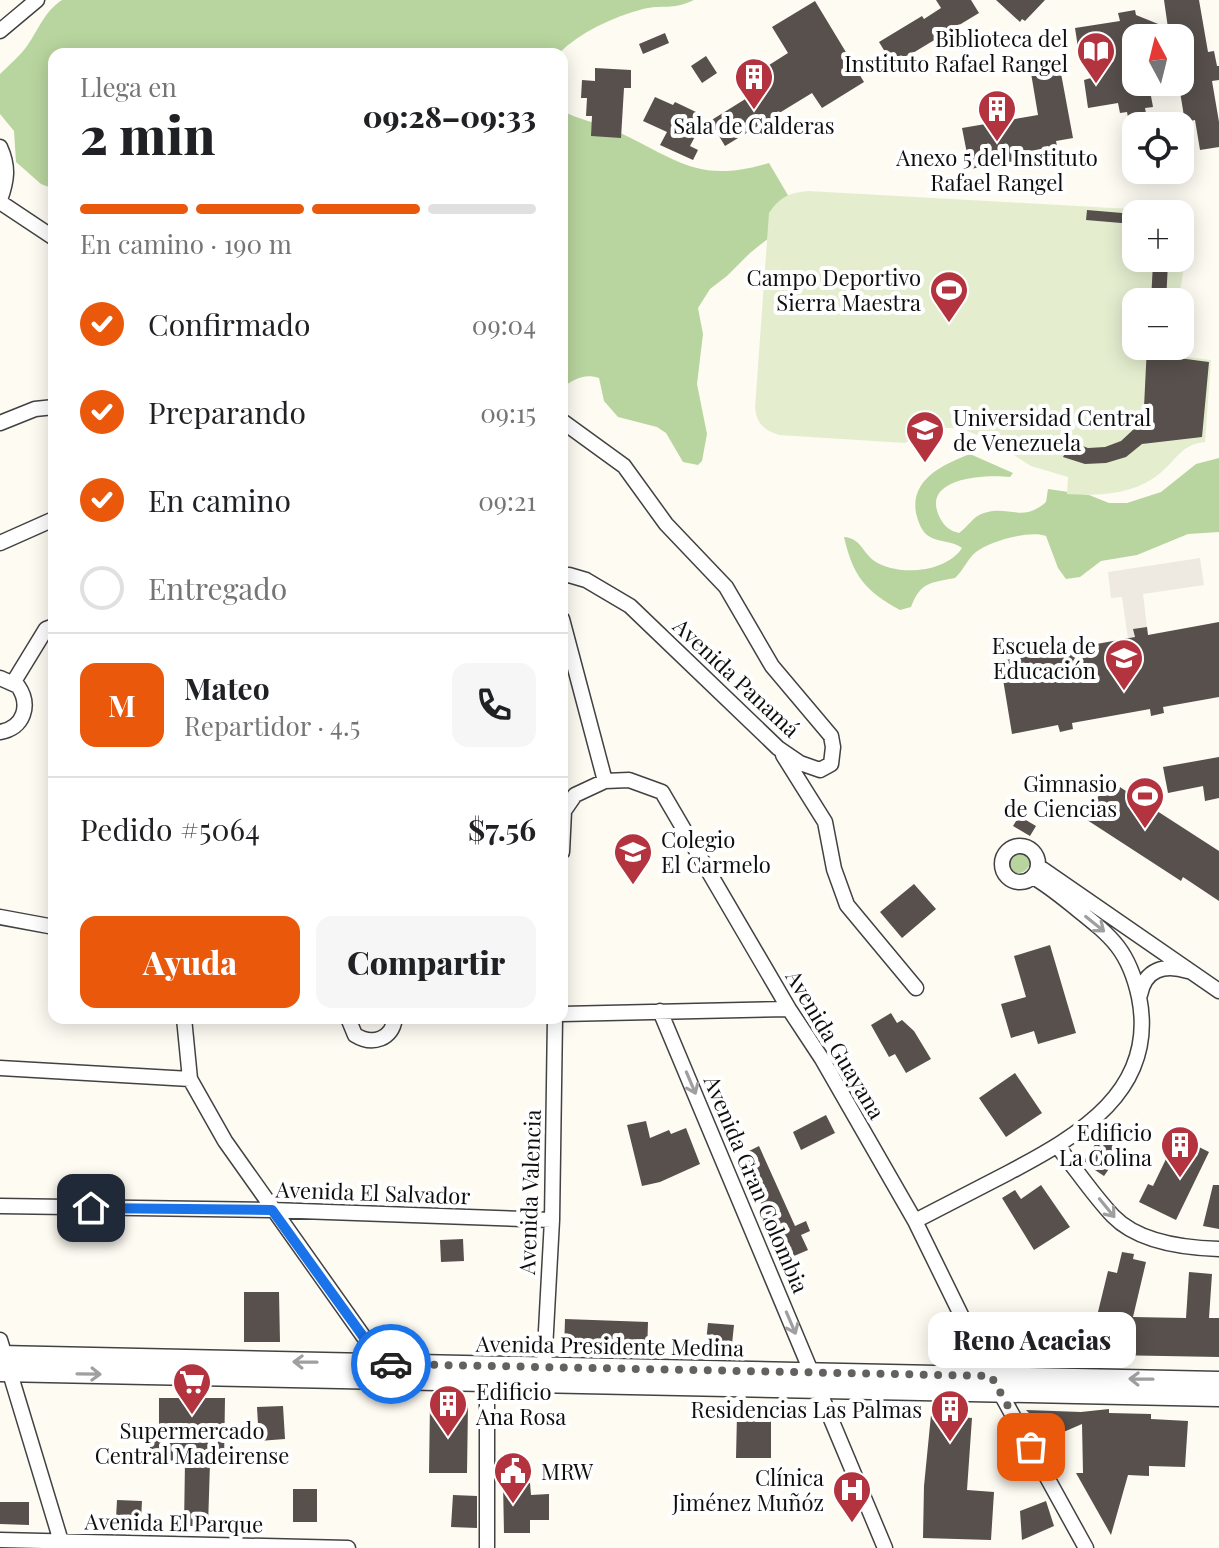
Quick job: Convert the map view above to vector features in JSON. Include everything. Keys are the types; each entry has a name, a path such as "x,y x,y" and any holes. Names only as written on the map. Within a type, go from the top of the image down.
{"street":[{"path":"0,31 37,0"},
{"path":"0,147 7,161 7,182 0,201 48,234"},
{"path":"0,423 35,409 48,408"},
{"name":"Avenida Panamá","path":"568,425 624,466 666,524 726,587 772,666 828,731 833,742 832,761 823,769 810,768 778,748 630,606 586,580 568,575"},
{"path":"0,543 48,522"},
{"path":"0,732 15,727 25,712 23,693 7,680 48,628"},
{"path":"568,642 605,781 575,795 568,805"},
{"path":"778,748 825,822 834,869 847,905 916,988"},
{"name":"Avenida Guayana","path":"605,781 629,780 662,792 915,1221 995,1384 1086,1548"},
{"path":"915,1221 1058,1147 1105,1109 1121,1091 1133,1069 1142,1032 1136,982 1126,958 1113,938 1036,872 1219,991"},
{"path":"0,917 48,926"},
{"path":"1140,1004 1143,984 1153,972 1167,968 1192,972"},
{"path":"568,1014 789,1009"},
{"name":"Avenida Gran Colombia","path":"660,1011 885,1548"},
{"path":"185,1024 190,1079 225,1141 383,1364"},
{"path":"350,1024 355,1035 370,1041 385,1037 393,1024"},
{"name":"Avenida Valencia","path":"544,1368 552,1220 555,1024"},
{"path":"0,1068 190,1079"},
{"path":"1058,1147 1114,1218 1132,1230 1158,1240 1199,1249 1219,1249"},
{"name":"Avenida El Salvador","path":"0,1206 272,1210 552,1220"},
{"path":"3,1359 62,1545"},
{"name":"Avenida Presidente Medina","path":"3,1359 544,1368 815,1381"},
{"name":"Avenida Presidente Medina","path":"3,1359 487,1381 995,1384 1219,1381"},
{"path":"487,1381 487,1548"},
{"name":"Avenida Presidente Medina","path":"995,1384 1219,1397"},
{"name":"Avenida El Parque","path":"0,1540 62,1545 348,1548"}],"green space":[{"path":"62,0 694,0 643,9 620,17 587,32 565,48 48,48 48,187 16,162 14,131 0,114 0,74 24,50"},
{"path":"568,113 614,130 671,159 704,170 744,169 769,163 799,214 710,289 698,308 703,334 697,384 707,434 702,461 698,465 683,462 666,433 657,427 618,417 604,401 599,378 575,380 568,384"},
{"name":"Campo Deportivo Sierra Maestra","path":"808,191 1122,209 1122,272 1183,272 1180,288 1122,288 1122,360 1211,360 1205,442 1190,446 1159,474 1138,486 1115,493 1079,495 1067,494 1068,477 1031,466 988,439 959,428 924,432 905,443 779,435 769,431 757,418 755,408 769,213 777,203 795,193"},
{"path":"970,454 1013,473 1010,477 986,476 958,481 939,494 936,504 940,518 948,528 959,533 984,513 1023,513 1038,508 1046,502 1048,489 1089,495 1109,503 1127,503 1161,492 1196,464 1219,458 1219,532 1188,534 1137,555 1101,561 1080,577 1066,579 1058,568 1046,536 1030,534 1010,538 982,548 955,578 928,585 919,592 911,607 900,610 862,581 844,537 857,542 873,560 894,569 920,570 945,563 962,548 925,533 917,516 918,491 931,474"},
{"path":"1018,849 1029,856 1030,861 1023,872 1018,873 1007,866 1006,861 1013,850"}],"shaded area":[{"path":"1200,558 1204,585 1143,594 1147,627 1134,629 1135,637 1128,639 1122,597 1111,598 1108,572"}],"building":[{"path":"936,0 971,0 979,13 893,65 879,42 941,8"},
{"path":"996,0 1045,0 1025,21 1022,19 1020,22"},
{"path":"1164,0 1199,0 1208,52 1214,51 1219,66 1219,80 1212,81 1219,122 1219,147 1200,150 1194,112 1183,112 1181,96 1194,96 1194,24 1167,24"},
{"path":"815,1 864,82 822,108 812,93 725,146 710,121 763,88 755,74 788,53 772,27"},
{"path":"1135,10 1136,15 1158,24 1122,24 1122,96 1151,96 1153,107 1145,108 1146,112 1120,113 1118,103 1088,108 1084,80 1091,78 1087,53 1079,54 1075,28 1120,21 1118,13"},
{"path":"665,33 669,43 643,54 639,44"},
{"path":"706,56 717,73 702,83 691,66"},
{"path":"595,68 631,70 631,88 624,88 621,138 591,136 592,116 586,116 587,98 581,98 582,80 595,81"},
{"path":"1060,68 1073,138 1056,141 1057,146 1030,151 1031,158 970,169 962,128 1038,115 1031,73"},
{"path":"655,97 696,112 684,137 700,127 690,146 698,150 693,160 660,145 667,132 643,121"},
{"path":"1087,210 1122,213 1122,223 1086,220"},
{"path":"1152,272 1168,272 1167,288 1152,288"},
{"path":"1146,360 1209,362 1202,437 1142,444 1126,457 1106,463 1085,464 1063,457 1071,442 1088,448 1105,447 1121,441 1134,429 1144,407"},
{"path":"1219,622 1219,697 1163,707 1164,713 1151,716 1150,709 1072,723 1073,729 1060,732 1058,725 1012,734 1000,661 1046,653 1045,645 1056,643 1058,651 1135,637 1133,629 1147,627 1148,635"},
{"path":"1219,757 1219,798 1205,801 1203,786 1168,793 1163,767"},
{"name":"Gimnasio de Ciencias","path":"1109,780 1219,851 1219,901 1183,877 1181,881 1084,818"},
{"path":"1019,816 1036,826 1030,836 1013,826"},
{"path":"914,884 936,909 902,938 880,912"},
{"path":"1050,945 1076,1033 1038,1044 1034,1031 1011,1038 1001,1004 1026,997 1014,956"},
{"path":"891,1013 897,1023 902,1020 914,1031 931,1059 906,1073 895,1054 889,1057 871,1025"},
{"path":"1015,1073 1042,1113 1006,1137 979,1098"},
{"path":"826,1115 835,1133 801,1150 793,1132"},
{"path":"646,1121 650,1138 669,1130 671,1134 686,1128 700,1164 660,1182 642,1186 627,1125"},
{"path":"1120,1128 1118,1156 1104,1176 1083,1162 1096,1143 1102,1147"},
{"name":"Edificio La Colina","path":"1183,1139 1209,1152 1176,1220 1139,1202 1148,1184 1153,1186 1166,1159 1171,1162"},
{"path":"759,1146 795,1226 806,1221 810,1231 801,1235 808,1250 787,1259 739,1156"},
{"path":"1041,1185 1070,1227 1034,1250 1002,1198 1015,1190 1021,1199"},
{"path":"1213,1185 1219,1185 1219,1229 1203,1226"},
{"path":"463,1239 464,1261 441,1262 440,1240"},
{"path":"1122,1252 1134,1254 1133,1259 1146,1262 1133,1317 1186,1318 1189,1272 1212,1274 1209,1318 1219,1318 1219,1357 1053,1354 1054,1316 1097,1316 1108,1271 1117,1273"},
{"path":"244,1292 279,1292 280,1342 244,1342"},
{"path":"565,1319 648,1322 647,1354 564,1351"},
{"path":"708,1323 734,1325 732,1344 706,1342"},
{"name":"Supermercado Central Madeirense","path":"159,1398 225,1398 224,1463 210,1463 208,1526 184,1526 185,1462 150,1462 150,1434 159,1434"},
{"name":"Edificio Ana Rosa","path":"430,1403 468,1404 467,1473 429,1473"},
{"path":"283,1406 285,1439 259,1441 257,1407"},
{"path":"1109,1409 1109,1413 1151,1414 1151,1419 1188,1421 1185,1467 1149,1466 1149,1476 1128,1475 1111,1535 1076,1473 1083,1473 1082,1424 1052,1437 1026,1410 1081,1412"},
{"path":"737,1414 771,1414 771,1458 736,1458"},
{"path":"931,1415 972,1418 967,1490 994,1492 991,1540 923,1538"},
{"path":"503,1483 530,1483 531,1495 549,1494 549,1520 530,1520 530,1533 504,1533"},
{"path":"293,1489 317,1489 317,1522 293,1522"},
{"path":"453,1495 477,1496 477,1528 451,1527"},
{"path":"117,1500 142,1501 141,1519 116,1518"},
{"path":"1046,1501 1054,1526 1022,1540 1020,1511"},
{"path":"0,1502 29,1502 29,1525 0,1524"}],"way so far":[{"path":"391,1364 991,1376 1031,1447"}],"place":[{"name":"Biblioteca del Instituto Rafael Rangel","path":"1096,85"},
{"name":"Sala de Calderas","path":"754,111"},
{"name":"Anexo 5 del Instituto Rafael Rangel","path":"997,143"},
{"name":"Campo Deportivo Sierra Maestra","path":"949,324"},
{"name":"Universidad Central de Venezuela","path":"925,464"},
{"name":"Escuela de Educación","path":"1124,692"},
{"name":"Gimnasio de Ciencias","path":"1145,830"},
{"name":"Colegio El Carmelo","path":"633,886"},
{"name":"Edificio La Colina","path":"1180,1179"},
{"name":"Supermercado Central Madeirense","path":"192,1416"},
{"name":"Edificio Ana Rosa","path":"448,1438"},
{"name":"Residencias Las Palmas","path":"950,1443"},
{"name":"Reno Acacias","path":"1031,1447"},
{"name":"MRW","path":"513,1505"},
{"name":"Clínica Jiménez Muñóz","path":"852,1524"}],"route":[{"path":"91,1208 272,1210 383,1364 391,1364"}]}
